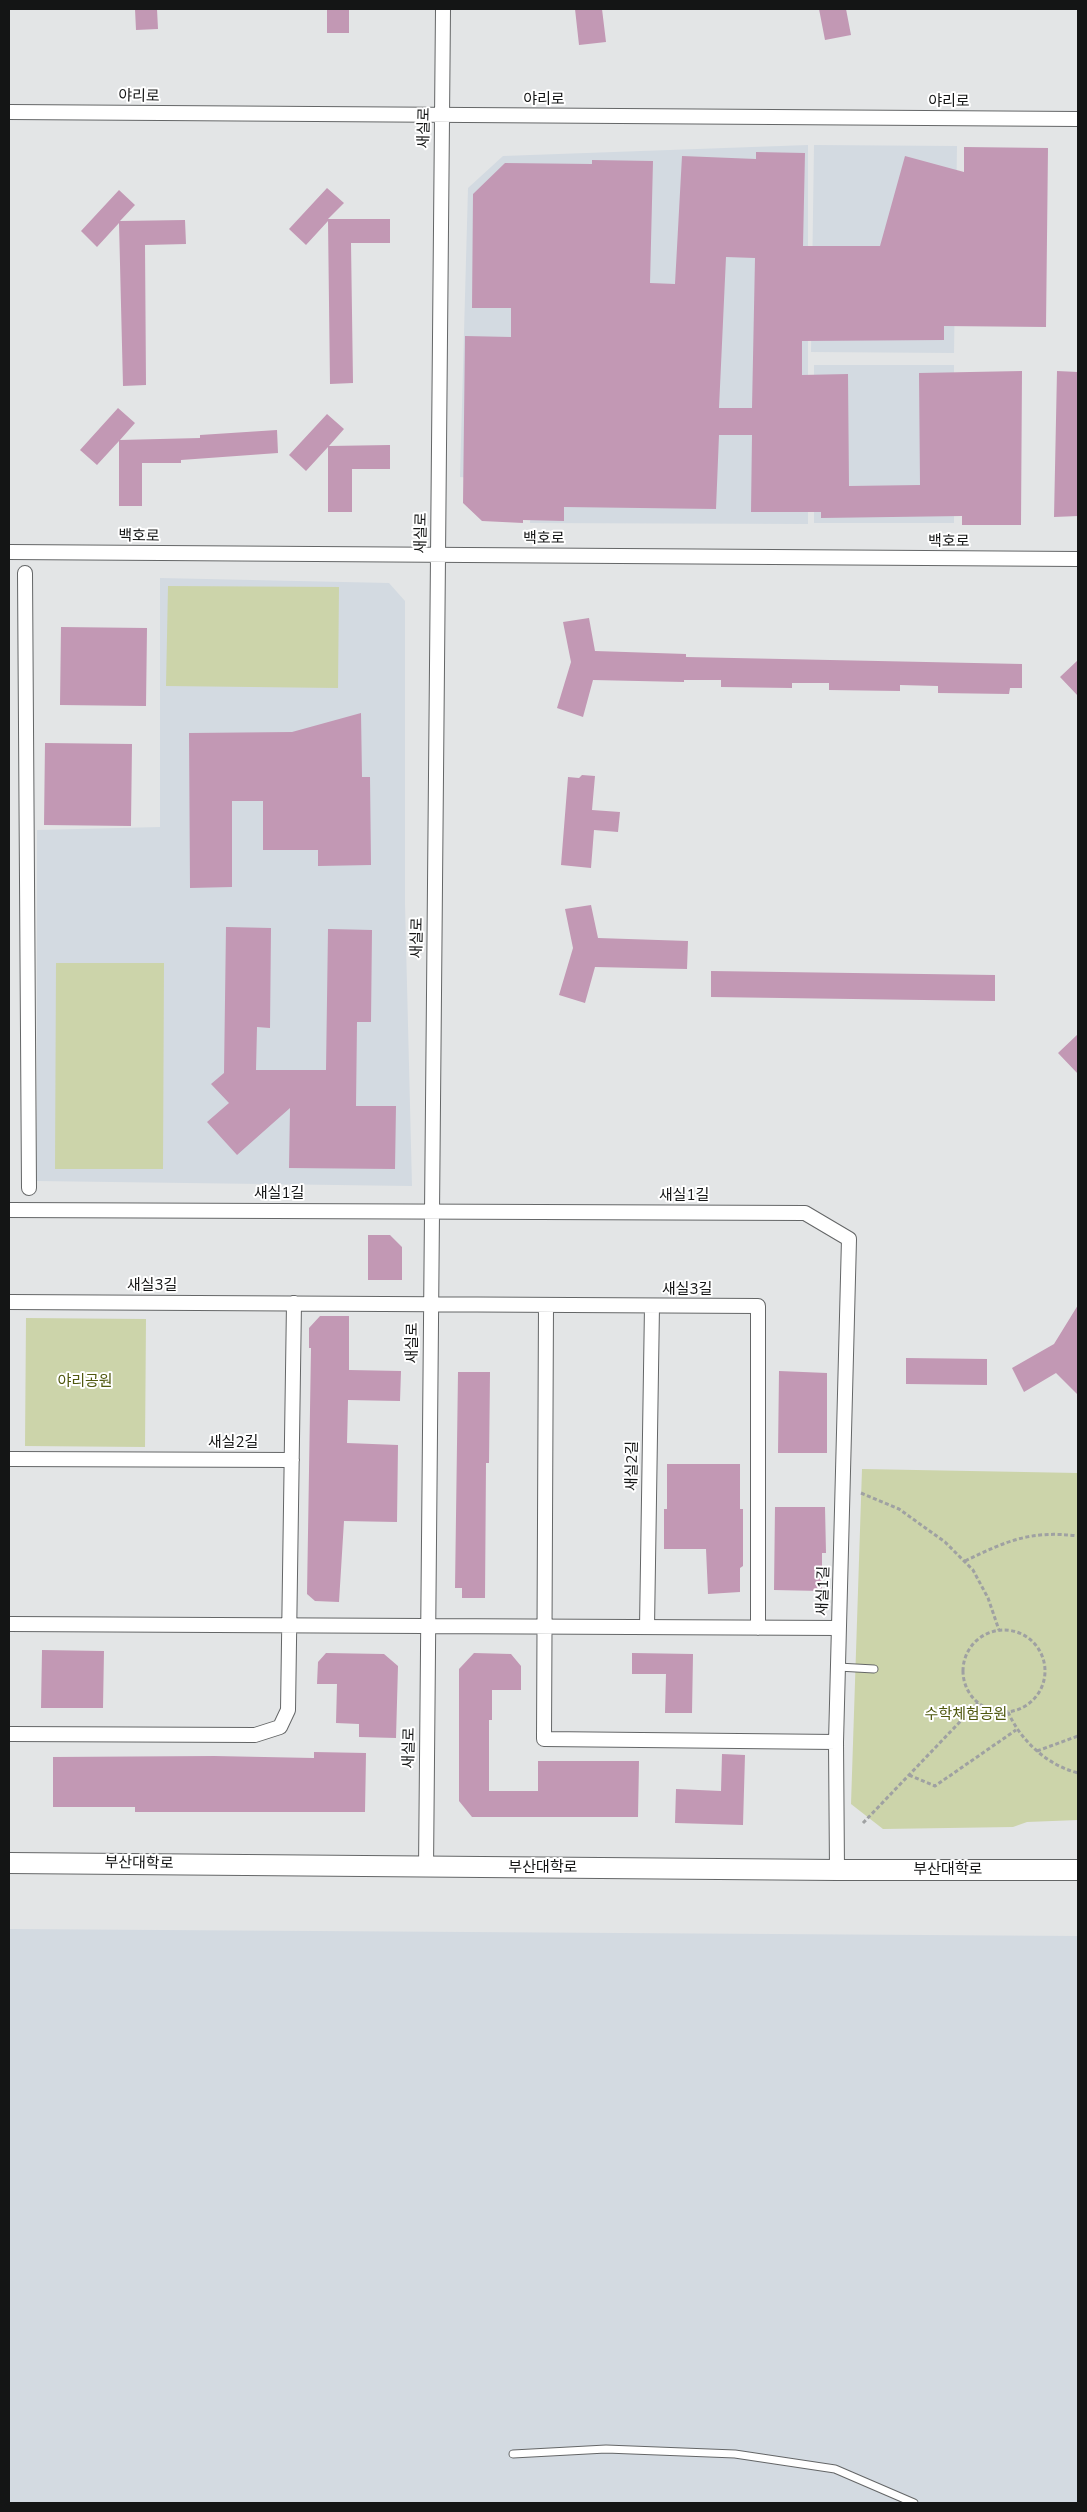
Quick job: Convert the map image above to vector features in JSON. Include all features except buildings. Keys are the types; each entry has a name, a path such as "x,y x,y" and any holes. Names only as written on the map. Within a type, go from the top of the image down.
{"street":[{"name":"새실로","path":"426,1867 442,9"},
{"name":"야리로","path":"9,112 1078,119"},
{"name":"백호로","path":"9,552 1078,560"},
{"path":"25,572 29,1188"},
{"name":"새실1길","path":"9,1210 805,1213 850,1240 836,1742 837,1870"},
{"name":"새실3길","path":"9,1302 758,1306 758,1628"},
{"path":"9,1734 255,1735 280,1727 288,1710 291,1624 294,1303"},
{"path":"546,1305 543,1626 544,1739 836,1742"},
{"name":"새실2길","path":"647,1627 652,1306"},
{"name":"새실2길","path":"9,1459 292,1460"},
{"path":"9,1624 839,1628"},
{"name":"부산대학로","path":"9,1863 837,1870 1078,1870"}],"lane":[{"path":"838,1667 874,1669"},
{"path":"513,2454 606,2449 736,2454 835,2469 914,2503"}],"path":[{"path":"861,1493 899,1509 945,1542 965,1561 973,1570 988,1598 1000,1630"},
{"path":"965,1561 1003,1543 1034,1534 1078,1536"},
{"path":"1000,1630 1013,1630 1026,1636 1036,1644 1042,1656 1045,1670 1043,1683 1037,1696 1027,1705 1008,1712 988,1710 978,1703 968,1692 963,1679 962,1665 966,1652 975,1641 986,1633 1000,1630"},
{"path":"863,1823 978,1703"},
{"path":"1008,1712 1016,1730 1037,1751 1060,1769 1078,1773"},
{"path":"909,1775 936,1786 1016,1730"},
{"path":"1037,1751 1078,1736"}],"shaded area":[{"path":"808,145 808,524 530,523 532,482 460,477 468,188 503,156"},
{"path":"814,145 957,146 954,353 811,352"},
{"path":"814,365 954,365 954,523 814,523"},
{"path":"160,578 389,583 405,601 405,904 412,1186 37,1181 37,830 160,827"},
{"path":"9,1929 1078,1936 1078,2503 9,2503"}],"green space":[{"path":"168,586 339,587 338,688 166,686"},
{"path":"56,963 164,963 163,1169 55,1169"},
{"name":"야리공원","path":"26,1318 146,1319 145,1447 25,1446"},
{"name":"수학체험공원","path":"862,1469 1078,1473 1078,1820 1027,1822 1013,1827 883,1829 851,1804"}]}
